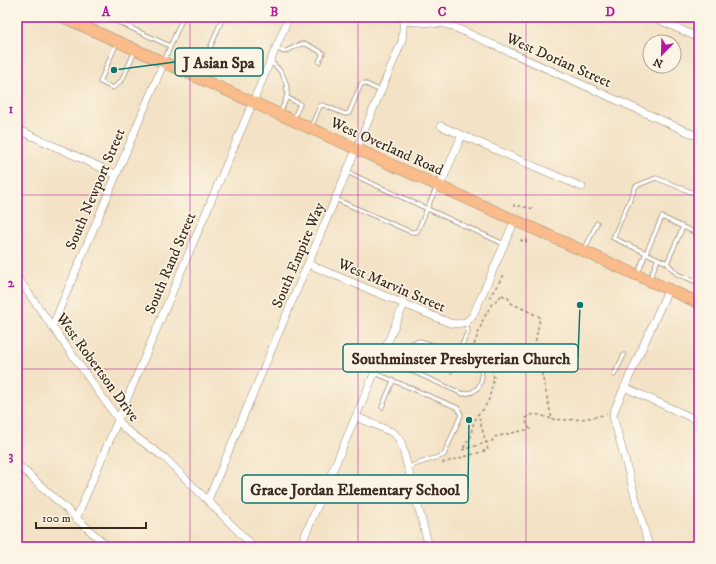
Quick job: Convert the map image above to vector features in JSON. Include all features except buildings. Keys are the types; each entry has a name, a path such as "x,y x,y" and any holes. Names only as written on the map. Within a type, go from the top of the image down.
{"main road":[{"name":"West Overland Road","path":"64,17 81,21 118,41 198,78 699,304"}],"street":[{"name":"South Rand Street","path":"76,519 289,17"},
{"path":"653,17 699,38"},
{"name":"South Empire Way","path":"208,500 402,41 404,19"},
{"name":"West Dorian Street","path":"404,19 445,24 454,27 699,137"},
{"name":"South Newport Street","path":"52,327 115,174 164,62"},
{"path":"441,126 582,187"},
{"path":"17,129 115,174"},
{"path":"439,186 462,135"},
{"path":"466,323 474,313 515,220"},
{"name":"West Marvin Street","path":"308,264 450,323 466,323"},
{"name":"West Robertson Drive","path":"17,277 125,429 165,458 254,547"},
{"path":"649,547 614,416 614,411 668,290"},
{"path":"300,547 404,304"},
{"path":"624,387 699,421"},
{"path":"356,417 394,433 401,442 429,547"},
{"path":"17,464 108,547"}],"lane":[{"path":"107,17 170,46"},
{"path":"164,62 183,17"},
{"path":"198,78 222,17"},
{"path":"118,41 100,82 113,88 120,84 136,49"},
{"path":"276,48 284,52 301,44 306,44 323,53 320,62"},
{"path":"270,62 277,66 287,87 286,97 279,114"},
{"path":"311,128 320,106 323,105 346,114 349,113 361,84 364,83 381,91"},
{"path":"286,97 300,104 293,120"},
{"path":"347,172 504,244"},
{"path":"699,196 656,178 636,186 613,238 667,263 677,274 699,283"},
{"path":"335,199 411,232 417,232 439,186"},
{"path":"636,276 662,217 699,234"},
{"path":"584,252 597,223"},
{"path":"667,263 683,227"},
{"path":"648,281 658,259"},
{"path":"451,371 468,331 466,323"},
{"path":"420,341 458,356 476,364 482,373 482,379 478,388 469,393 464,394 412,373 407,369 402,359 403,353 410,344 420,341"},
{"path":"614,375 624,354"},
{"path":"375,373 458,408 461,415 444,455 408,467"},
{"path":"382,407 392,380"}],"path":[{"path":"514,207 514,205 535,209"},
{"path":"488,299 505,272"},
{"path":"552,419 535,344 540,317 511,303 508,298 502,295 491,305 483,320 474,345 478,352 489,357 494,378 490,399 478,414 472,428 471,436 462,450 492,441 494,437 530,429 526,422 526,418 531,414 552,419 570,421 607,414"},
{"path":"442,463 488,450 478,414"}],"place":[{"name":"J Asian Spa","path":"114,70"},
{"name":"Southminster Presbyterian Church","path":"580,305"},
{"name":"Grace Jordan Elementary School","path":"469,420"}]}
